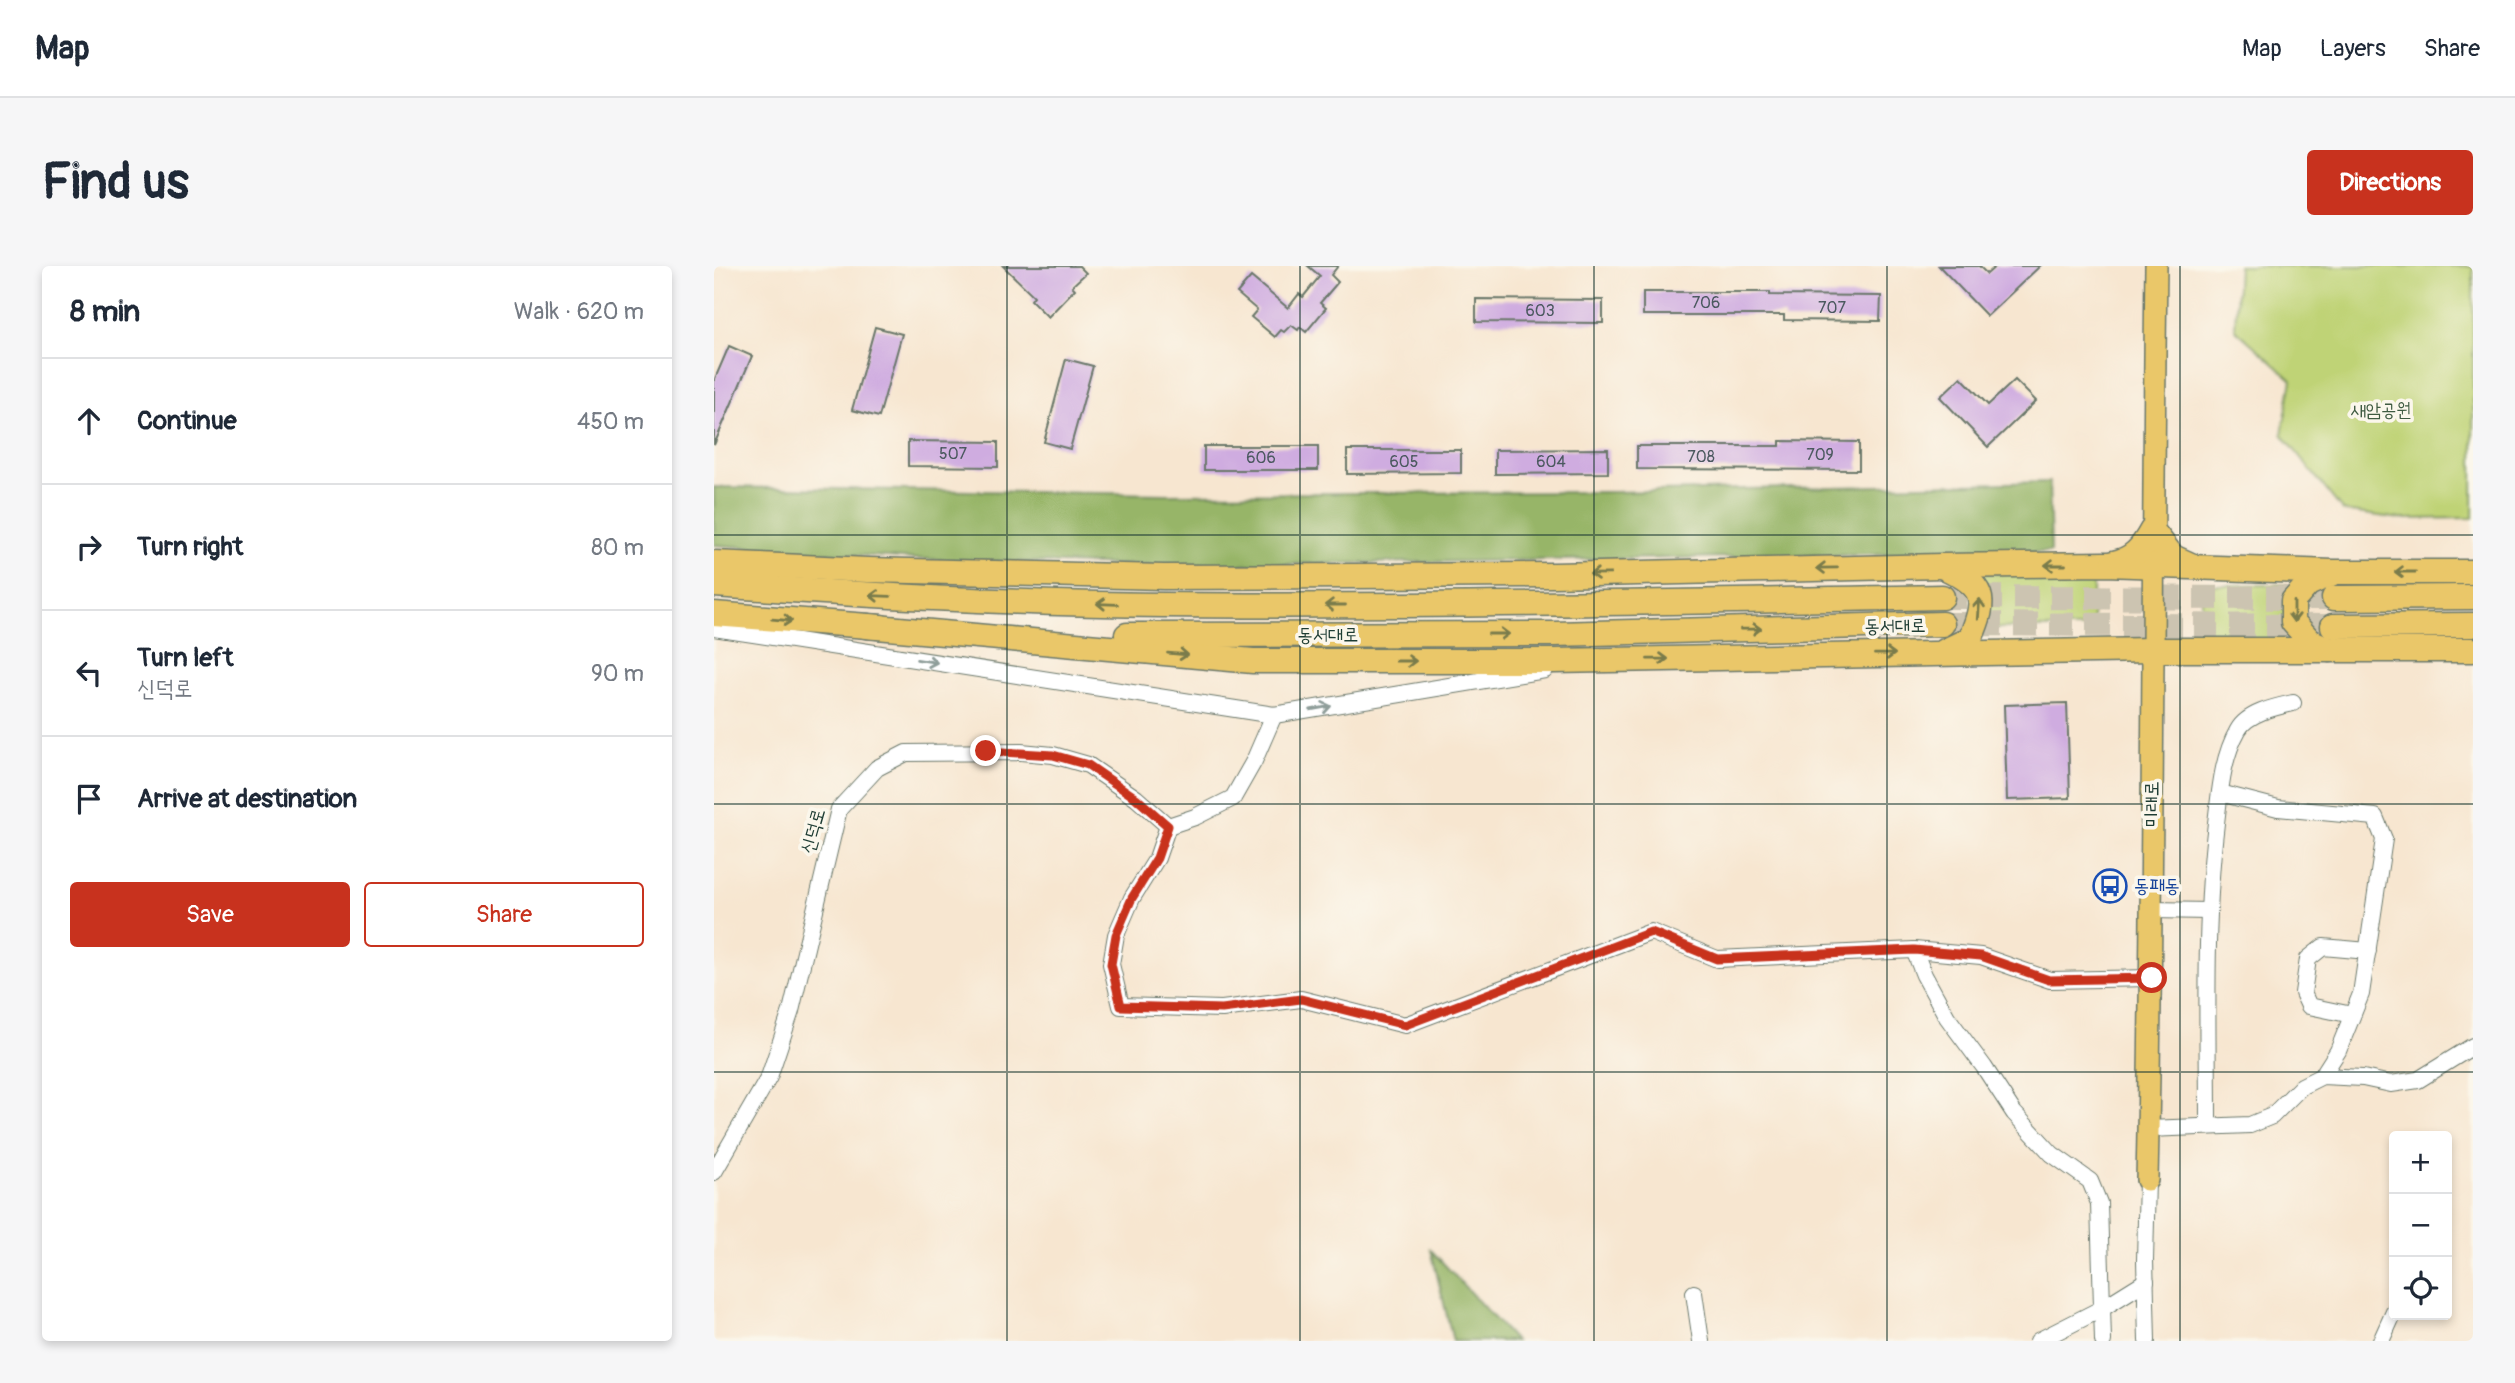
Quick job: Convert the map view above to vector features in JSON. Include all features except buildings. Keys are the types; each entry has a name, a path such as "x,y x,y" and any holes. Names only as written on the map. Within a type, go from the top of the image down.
{"highway":[{"path":"2105,565 2123,562 2134,556 2144,546 2152,530 2173,557 2186,564 2204,568"},
{"path":"714,563 868,570 1164,577 1553,575 2105,565 2333,572 2473,572"},
{"path":"1941,566 1969,579 1979,596 1980,616 1970,639 1941,653"},
{"path":"2333,572 2308,584 2293,601 2293,622 2310,641 2333,651"},
{"name":"동서대로","path":"714,585 867,596 1162,606 1551,604 1942,597"},
{"path":"2334,598 2473,597"},
{"name":"동서대로","path":"714,614 866,626 1177,636 1554,634 1942,624"},
{"path":"2333,626 2473,625"},
{"path":"866,626 1253,661 1605,660 2152,650 2473,650"}],"main road":[{"name":"미래로","path":"2147,1180 2152,978 2152,530 2156,266"}],"street":[{"path":"714,628 1274,715 1605,660"},
{"path":"2208,1126 2213,844 2225,761 2239,728 2265,709 2293,703"},
{"path":"1274,715 1254,761 1233,798 1195,817 1168,826 1157,858 1132,898 1116,935 1111,964 1121,1006 1222,1009 1301,999 1405,1025 1651,932 1717,959 1914,950 1981,956 2049,980 2152,978"},
{"name":"신덕로","path":"714,1172 769,1077 790,1011 839,809 877,768 906,753 1021,752 1053,755 1088,765 1136,798 1168,826"},
{"path":"2220,793 2278,808 2375,817 2384,839 2361,994 2338,1051 2322,1076"},
{"path":"2152,910 2210,911"},
{"path":"2352,1015 2309,1006 2302,993 2308,959 2323,947 2368,951"},
{"path":"1914,950 1947,1017 2014,1113 2052,1154 2090,1181 2098,1203 2103,1341"},
{"path":"2148,1129 2250,1125 2272,1116 2302,1086 2322,1076 2363,1078 2391,1084 2418,1080 2473,1046"},
{"name":"미래로","path":"2147,1180 2147,1341"},
{"path":"2038,1341 2146,1281"},
{"path":"1694,1293 1701,1341"},
{"path":"2381,1341 2390,1320"}],"green space":[{"name":"새암공원","path":"2238,266 2473,266 2473,518 2401,519 2343,511 2282,434 2292,380 2235,329"},
{"path":"2049,482 2051,552 1167,566 915,559 714,545 714,487 1166,494 1616,492"},
{"path":"1978,573 2093,576 2093,628 1989,628 1989,592"},
{"path":"2202,585 2286,585 2282,600 2296,646 2202,645"},
{"path":"1431,1250 1515,1341 1453,1341"}],"tunnel":[{"path":"1942,597 2334,598"},
{"path":"1942,624 2333,626"}],"place":[{"name":"동패동","path":"2110,886"}],"route":[{"path":"986,751 1053,755 1088,765 1136,798 1168,826 1157,858 1132,898 1116,935 1111,964 1121,1006 1222,1009 1301,999 1405,1025 1651,932 1717,959 1914,950 1981,956 2049,980 2152,978"}]}
